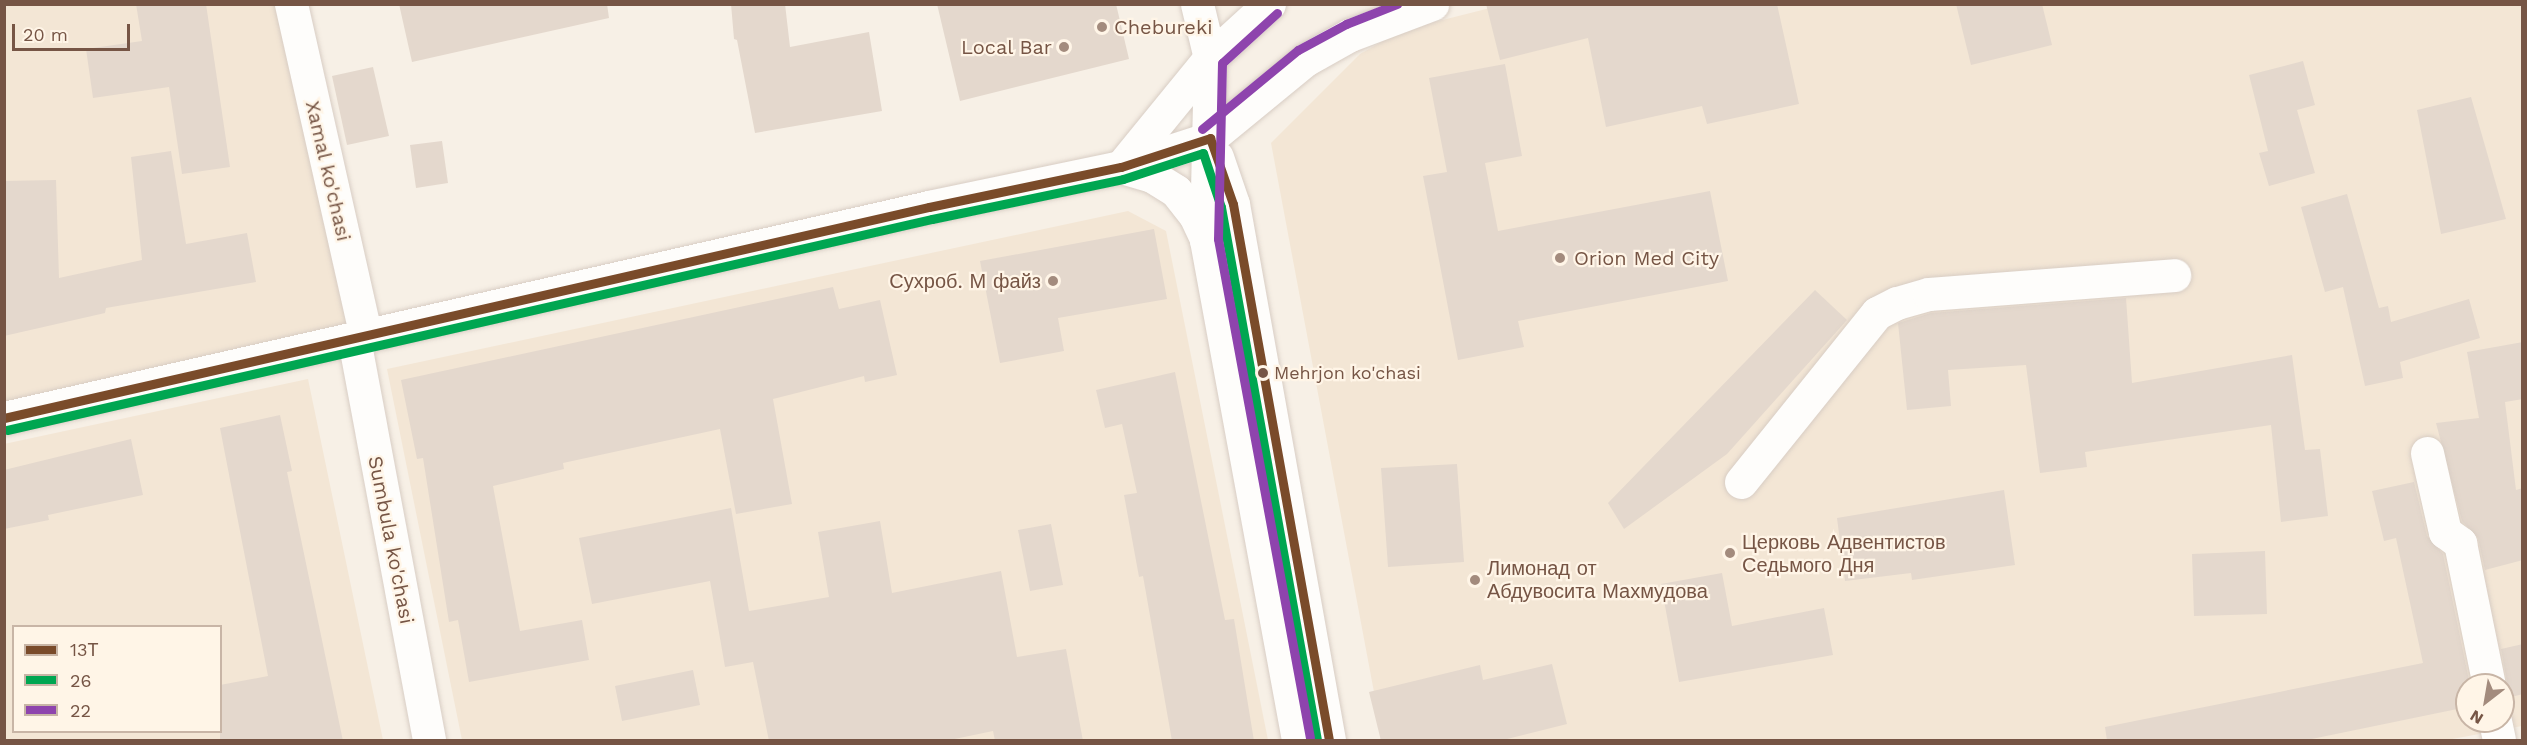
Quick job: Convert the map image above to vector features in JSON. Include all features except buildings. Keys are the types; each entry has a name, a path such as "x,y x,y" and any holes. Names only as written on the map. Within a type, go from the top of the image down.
{"street":[{"name":"Xamal ko'chasi","path":"291,4 360,338"},
{"path":"1197,4 1210,58 1206,240 1298,741"},
{"path":"1121,167 1210,58 1269,4"},
{"path":"4,418 929,207 1121,167 1210,138 1305,60 1350,35 1399,13 1432,4"},
{"path":"1210,138 1233,204 1329,741"},
{"path":"1121,167 1152,176 1176,191 1195,215 1206,240"},
{"path":"1741,482 1877,313 1897,303 1929,294 2174,275"},
{"name":"Sumbula ko'chasi","path":"360,338 429,741"},
{"path":"2427,453 2445,532 2460,543 2487,673"}],"shaded area":[{"path":"4,5 291,5 366,337 5,418"},
{"path":"1502,5 2522,5 2522,726 2515,727 2515,673 2455,673 2455,733 2484,733 2447,740 1383,740 1271,143 1360,54 1403,30"},
{"path":"1128,211 1166,231 1268,740 462,740 387,369"},
{"path":"308,379 383,740 5,740 4,444"}],"transit line":[{"name":"22","path":"1202,129 1298,50 1346,24 1397,4"},
{"name":"22","path":"1277,13 1222,63 1218,239 1310,738"},
{"name":"13Т","path":"4,418 929,207 1121,167 1210,138 1233,204 1329,740"},
{"name":"26","path":"7,430 932,219 1123,179 1203,153 1221,207 1317,740"}],"place":[{"name":"Chebureki","path":"1102,27"},
{"name":"Local Bar","path":"1064,47"},
{"name":"Orion Med City","path":"1560,258"},
{"name":"Сухроб. М файз","path":"1053,281"},
{"name":"Mehrjon ko'chasi","path":"1263,373"},
{"name":"Церковь Адвентистов Седьмого Дня","path":"1730,553"},
{"name":"Лимонад от Абдувосита Махмудова","path":"1475,580"}]}
